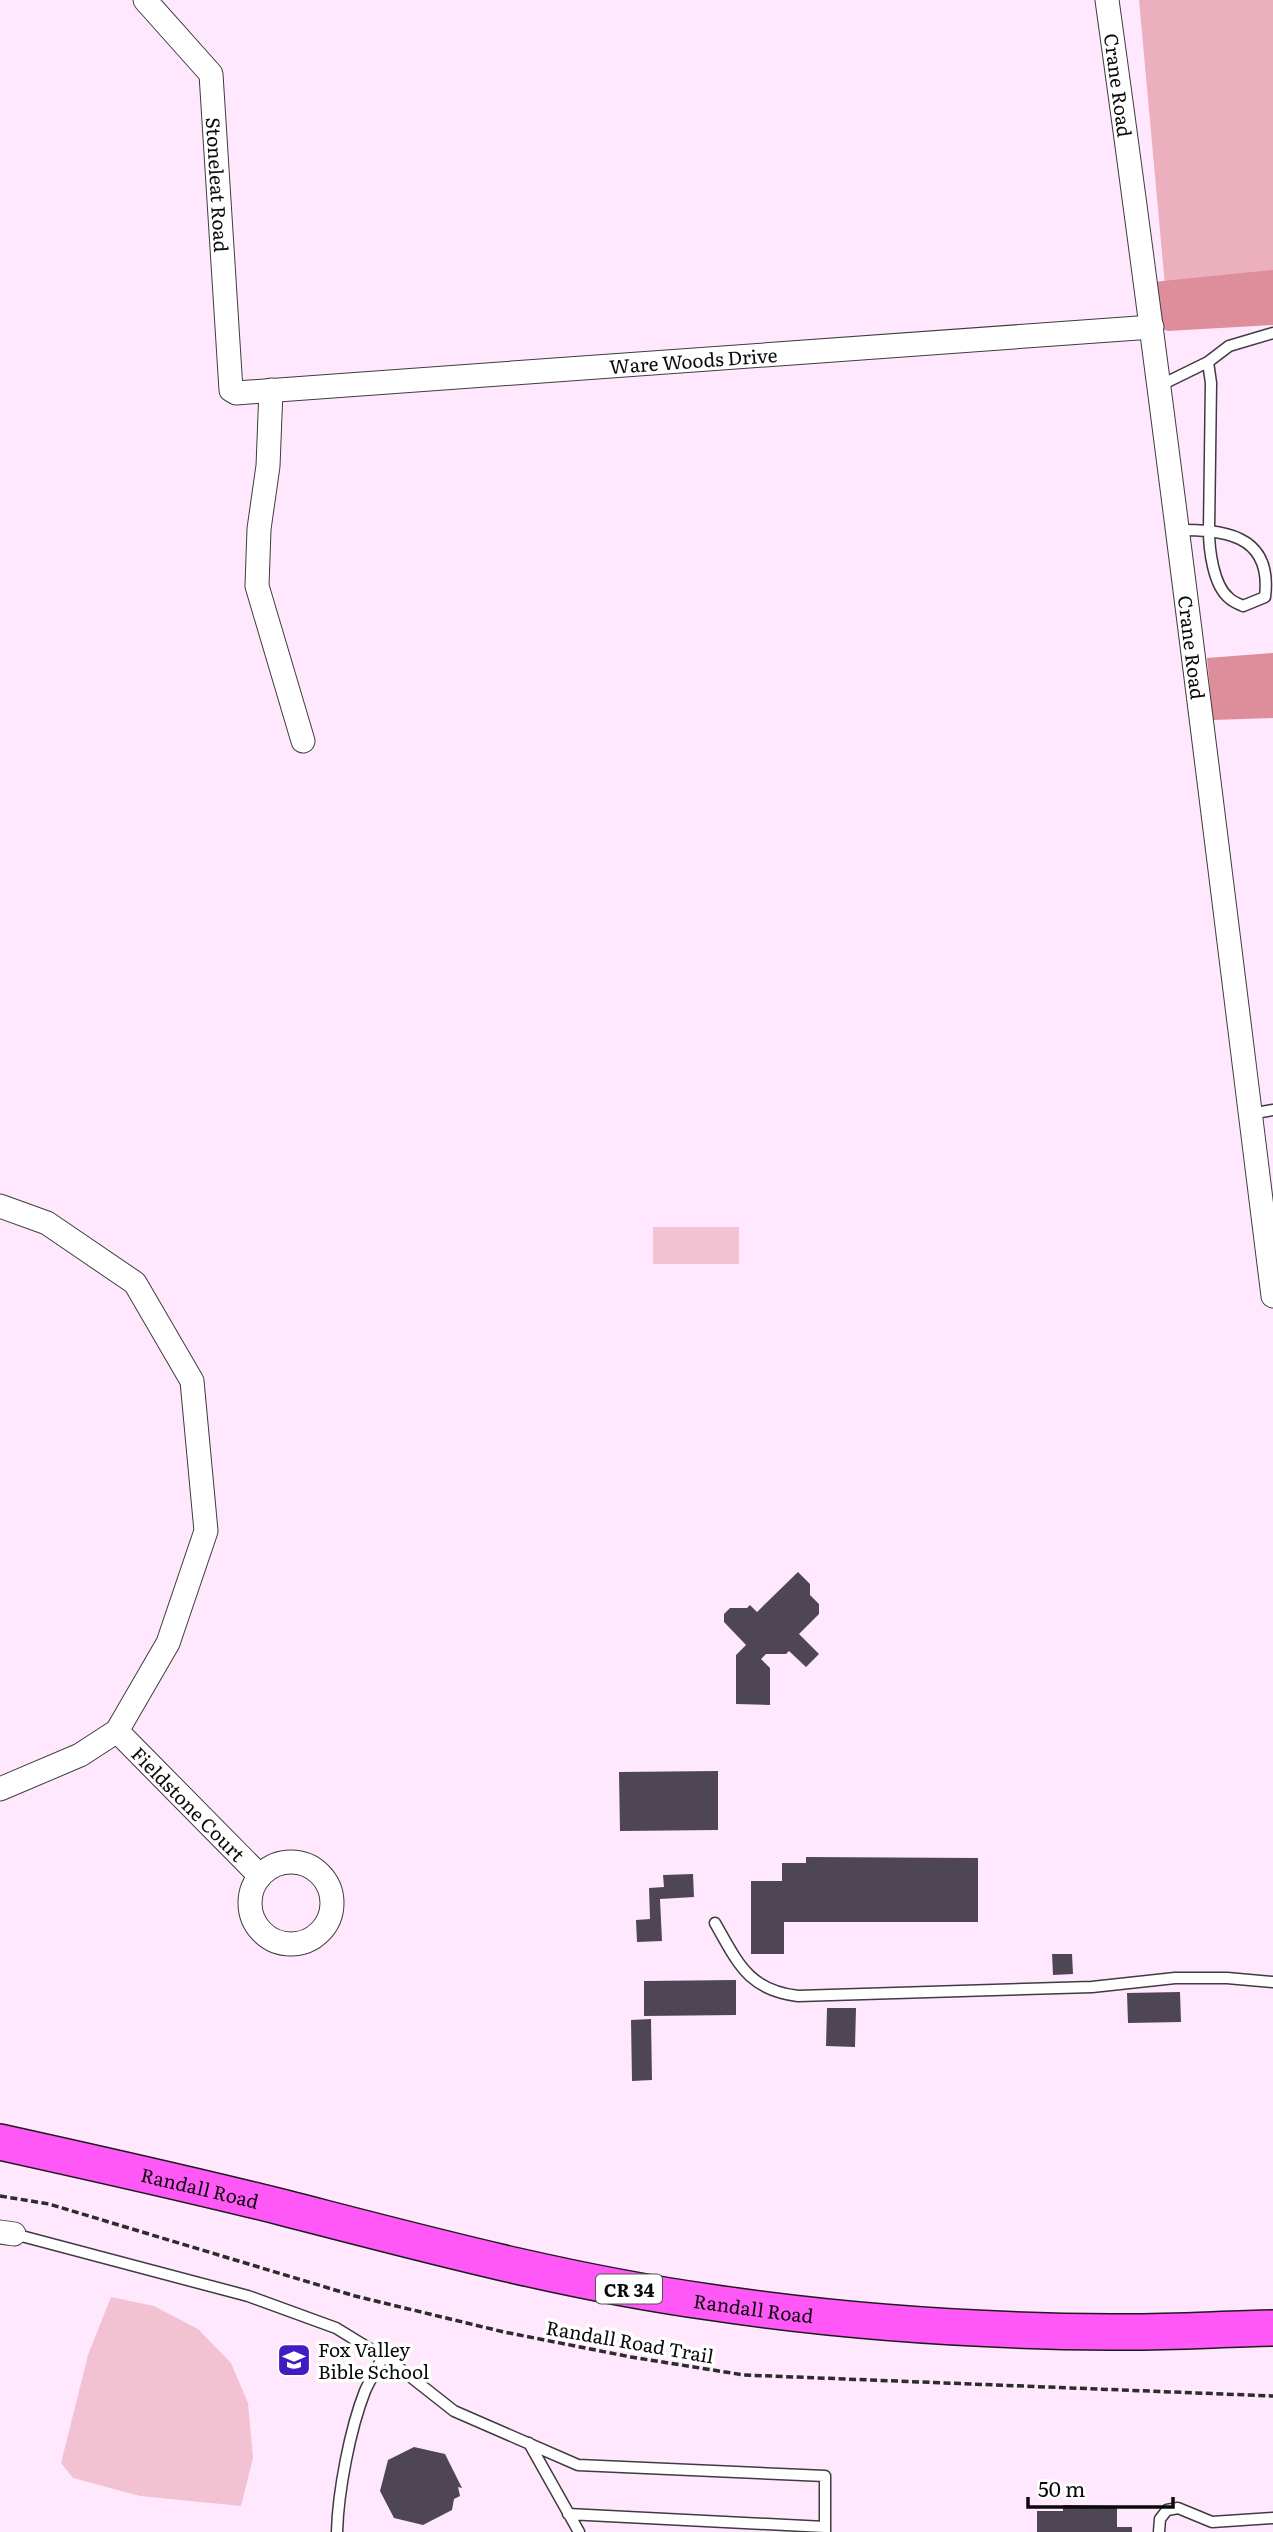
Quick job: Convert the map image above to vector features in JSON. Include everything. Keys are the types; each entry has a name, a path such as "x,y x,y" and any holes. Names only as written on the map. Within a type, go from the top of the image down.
{"main road":[{"name":"Randall Road","path":"0,2142 281,2207 480,2259 708,2302 832,2318 948,2326 1111,2332 1273,2328"}],"street":[{"name":"Stoneleat Road","path":"145,0 211,74 231,390 236,393"},
{"name":"Crane Road","path":"1107,0 1177,530 1262,1112 1273,1296"},
{"name":"Ware Woods Drive","path":"236,393 1152,327"},
{"path":"271,390 268,466 258,529 257,586 303,741"},
{"path":"0,1206 47,1223 135,1283 192,1381 205,1531 168,1643 117,1731 80,1755 0,1789"},
{"name":"Fieldstone Court","path":"117,1731 260,1876"}],"lane":[{"path":"1159,387 1208,362 1229,346 1273,333"},
{"path":"1177,530 1209,530 1219,530 1241,536 1258,545 1270,556 1273,574 1265,597 1243,606 1227,597 1216,575 1210,552 1209,530 1210,383 1208,362"},
{"path":"715,1923 744,1971 761,1986 780,1994 798,1996 1092,1987 1175,1978 1227,1978 1273,1982"},
{"path":"7,2233 248,2297 336,2328 383,2357 454,2411 578,2465 825,2476 825,2530 568,2514"},
{"path":"337,2532 338,2509 348,2455 365,2392 383,2357"},
{"path":"528,2442 579,2532"},
{"path":"1159,2532 1160,2519 1167,2510 1178,2508 1212,2527 1273,2518"}],"path":[{"name":"Randall Road Trail","path":"0,2196 49,2204 368,2300 504,2332 631,2357 744,2375 1273,2396"}],"shaded area":[{"path":"1139,0 1273,0 1273,276 1165,286"},
{"path":"1273,270 1273,325 1168,331 1159,328 1153,282"},
{"path":"1273,653 1273,718 1213,720 1207,658"},
{"path":"653,1227 739,1227 739,1264 653,1264"},
{"path":"111,2297 154,2306 198,2329 231,2363 248,2403 253,2458 241,2506 140,2496 73,2478 61,2463 88,2355"}],"building":[{"path":"798,1572 810,1584 810,1595 819,1604 819,1614 799,1634 819,1654 806,1667 789,1651 786,1654 766,1654 761,1659 770,1668 770,1705 736,1704 736,1655 746,1645 724,1622 724,1614 730,1608 747,1608 750,1605 757,1612"},
{"path":"718,1771 718,1830 620,1831 619,1772"},
{"path":"806,1857 978,1858 978,1922 784,1922 784,1954 751,1954 751,1881 782,1881 782,1863 806,1863"},
{"path":"693,1874 694,1897 660,1899 662,1941 637,1942 636,1920 650,1919 649,1888 664,1887 663,1875"},
{"path":"1052,1954 1072,1954 1073,1974 1053,1975"},
{"path":"736,1980 736,2015 644,2016 644,1981"},
{"path":"1180,1992 1181,2022 1128,2023 1127,1993"},
{"path":"827,2008 856,2008 855,2047 826,2046"},
{"path":"651,2019 652,2080 632,2081 631,2020"},
{"path":"414,2447 445,2454 462,2488 458,2487 460,2496 454,2499 452,2510 423,2525 394,2518 380,2491 388,2460"},
{"path":"1063,2505 1117,2506 1117,2527 1132,2527 1132,2532 1037,2532 1037,2511 1063,2511"}],"place":[{"name":"Fox Valley Bible School","path":"294,2360"}]}
